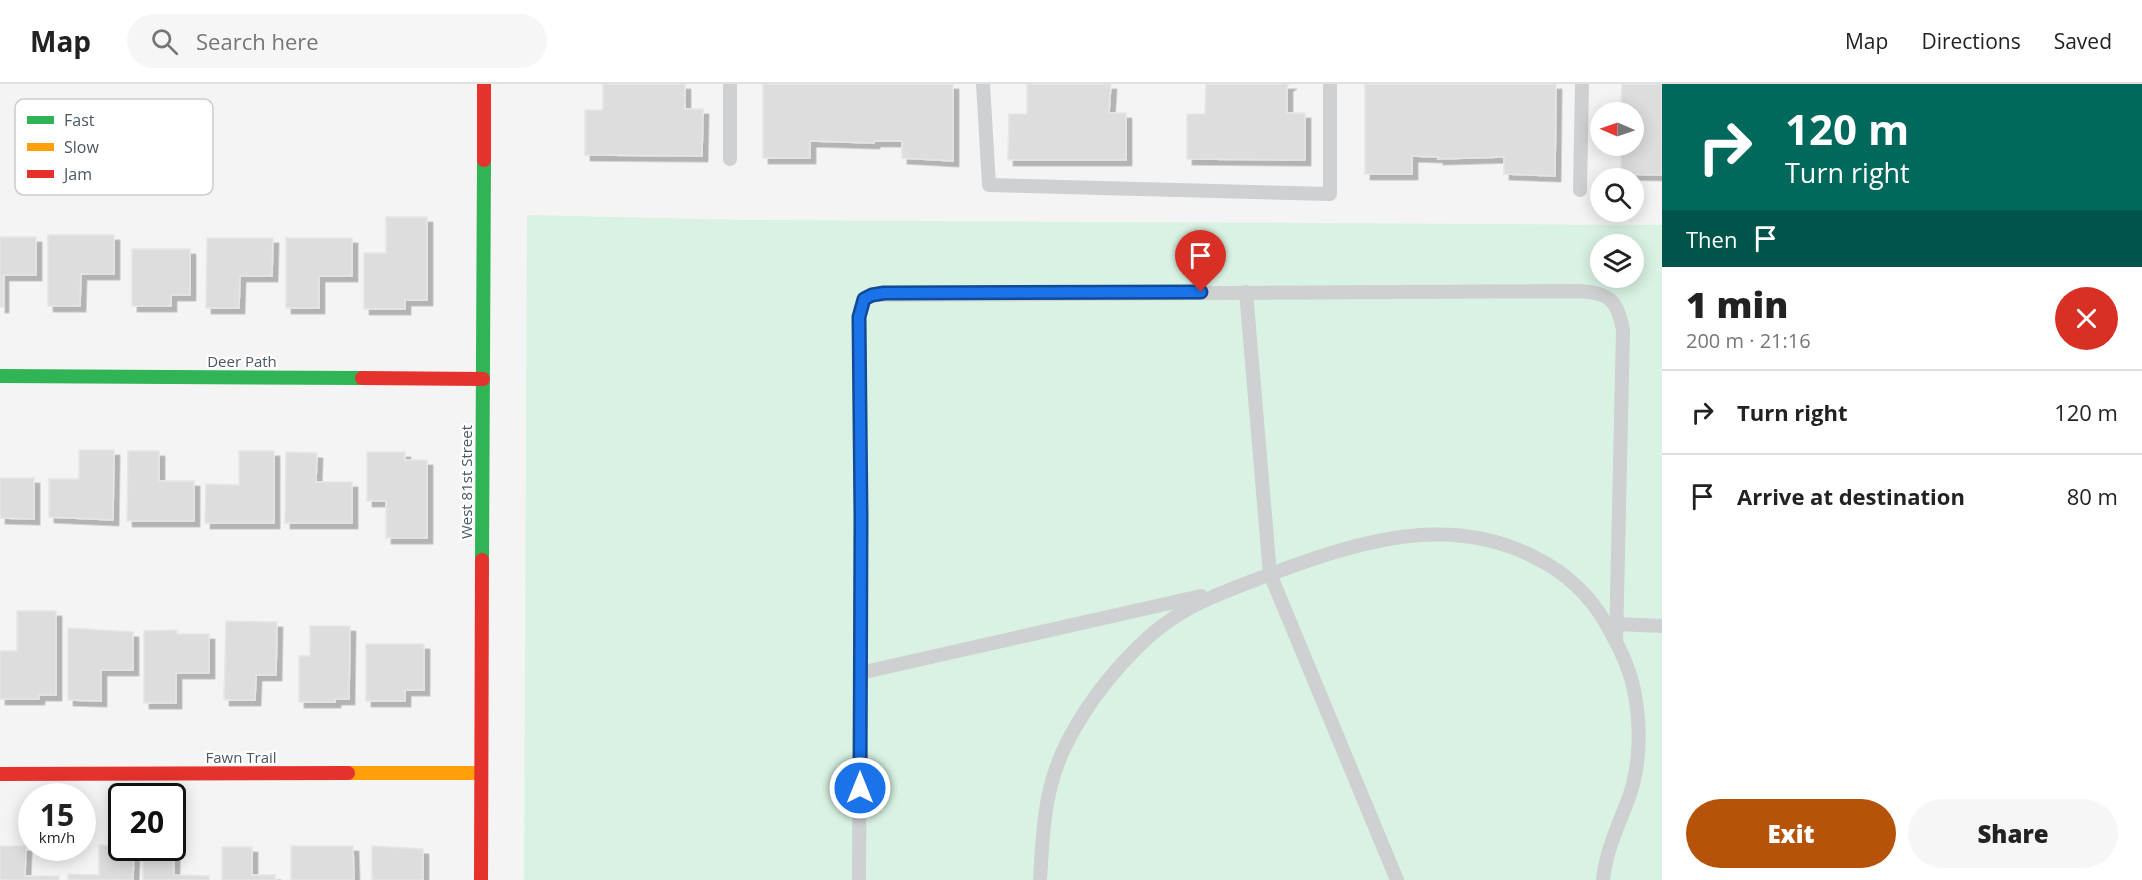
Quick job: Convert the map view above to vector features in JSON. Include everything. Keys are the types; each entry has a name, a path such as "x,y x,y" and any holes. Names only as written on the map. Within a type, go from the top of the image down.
{"street":[{"name":"West 81st Street","path":"481,880 484,84"},
{"name":"Deer Path","path":"0,376 483,379"},
{"name":"Fawn Trail","path":"0,774 482,772"}],"lane":[{"path":"730,84 730,159"},
{"path":"983,84 989,185 1330,194 1330,84"},
{"path":"1580,190 1582,84"},
{"path":"1246,292 1270,574 1397,880"},
{"path":"859,880 859,317 864,299 872,295 884,293 1595,292 1615,304 1623,330 1616,643"},
{"path":"860,673 1216,593 1316,557 1391,538 1437,534 1480,536 1513,546 1547,563 1576,583 1597,609 1616,643 1634,689 1638,721 1638,762 1629,797 1612,837 1603,880"},
{"path":"1041,880 1042,841 1051,784 1071,738 1101,690 1134,650 1175,615 1216,593"},
{"path":"1617,624 1662,626"}],"green space":[{"path":"527,215 746,220 1662,225 1662,880 524,880"}],"building":[{"path":"603,84 685,84 685,109 703,109 702,156 585,155 585,110 603,110"},
{"path":"763,84 953,84 953,161 902,158 902,141 874,141 874,143 810,141 810,158 763,158"},
{"path":"1027,84 1111,84 1109,113 1126,113 1126,160 1008,160 1009,114 1027,114"},
{"path":"1206,84 1290,84 1287,86 1287,113 1305,113 1305,160 1187,159 1187,114 1205,114"},
{"path":"1365,84 1556,84 1555,176 1504,174 1504,157 1438,159 1439,157 1412,156 1412,174 1365,174"},
{"path":"1622,84 1662,84 1662,175 1644,175 1644,168 1621,168 1621,156 1644,156 1644,102 1621,102"},
{"path":"386,217 427,217 427,300 405,300 405,309 364,309 364,253 386,253"},
{"path":"48,235 114,235 114,274 81,274 80,306 48,306"},
{"path":"0,237 36,237 36,275 3,275 3,307 0,307"},
{"path":"207,238 273,238 272,276 240,276 239,308 206,308"},
{"path":"286,238 352,238 352,276 319,276 319,308 286,308"},
{"path":"132,249 190,249 190,295 171,295 171,306 132,306"},
{"path":"79,450 114,450 113,520 49,517 49,479 79,479"},
{"path":"128,451 159,451 159,481 194,481 194,521 127,521"},
{"path":"239,451 274,451 274,523 205,523 206,484 239,485"},
{"path":"286,452 317,453 316,482 352,482 352,523 285,523"},
{"path":"367,452 405,452 405,460 427,460 427,538 386,538 386,501 367,501"},
{"path":"0,478 34,478 34,519 0,518"},
{"path":"17,611 56,611 56,695 39,695 39,699 0,699 0,651 17,651"},
{"path":"226,621 277,622 276,675 256,675 255,700 224,700"},
{"path":"310,626 350,626 349,699 335,699 335,702 299,702 299,656 310,656"},
{"path":"68,628 133,632 133,670 101,670 101,701 68,700"},
{"path":"177,630 177,634 209,634 209,673 176,673 176,703 144,703 144,631"},
{"path":"366,644 424,644 424,690 405,690 405,701 366,701"},
{"path":"99,845 108,846 108,861 134,861 133,880 68,880 68,874 99,875"},
{"path":"0,846 18,846 18,861 26,861 25,876 59,876 59,880 0,880"},
{"path":"291,846 353,846 354,880 291,880"},
{"path":"372,846 423,849 423,880 372,880"},
{"path":"222,847 252,847 252,875 275,875 275,880 222,880"},
{"path":"143,861 174,861 174,875 209,876 209,880 143,880"}],"traffic: fast":[{"path":"482,560 484,160"},
{"path":"0,376 362,378"}],"traffic: slow":[{"path":"348,773 481,773"}],"traffic: jam":[{"path":"484,84 484,160"},
{"path":"362,378 483,379"},
{"path":"481,880 482,560"},
{"path":"0,774 348,773"}],"route":[{"path":"860,788 859,317 864,299 884,293 1201,292"}]}
